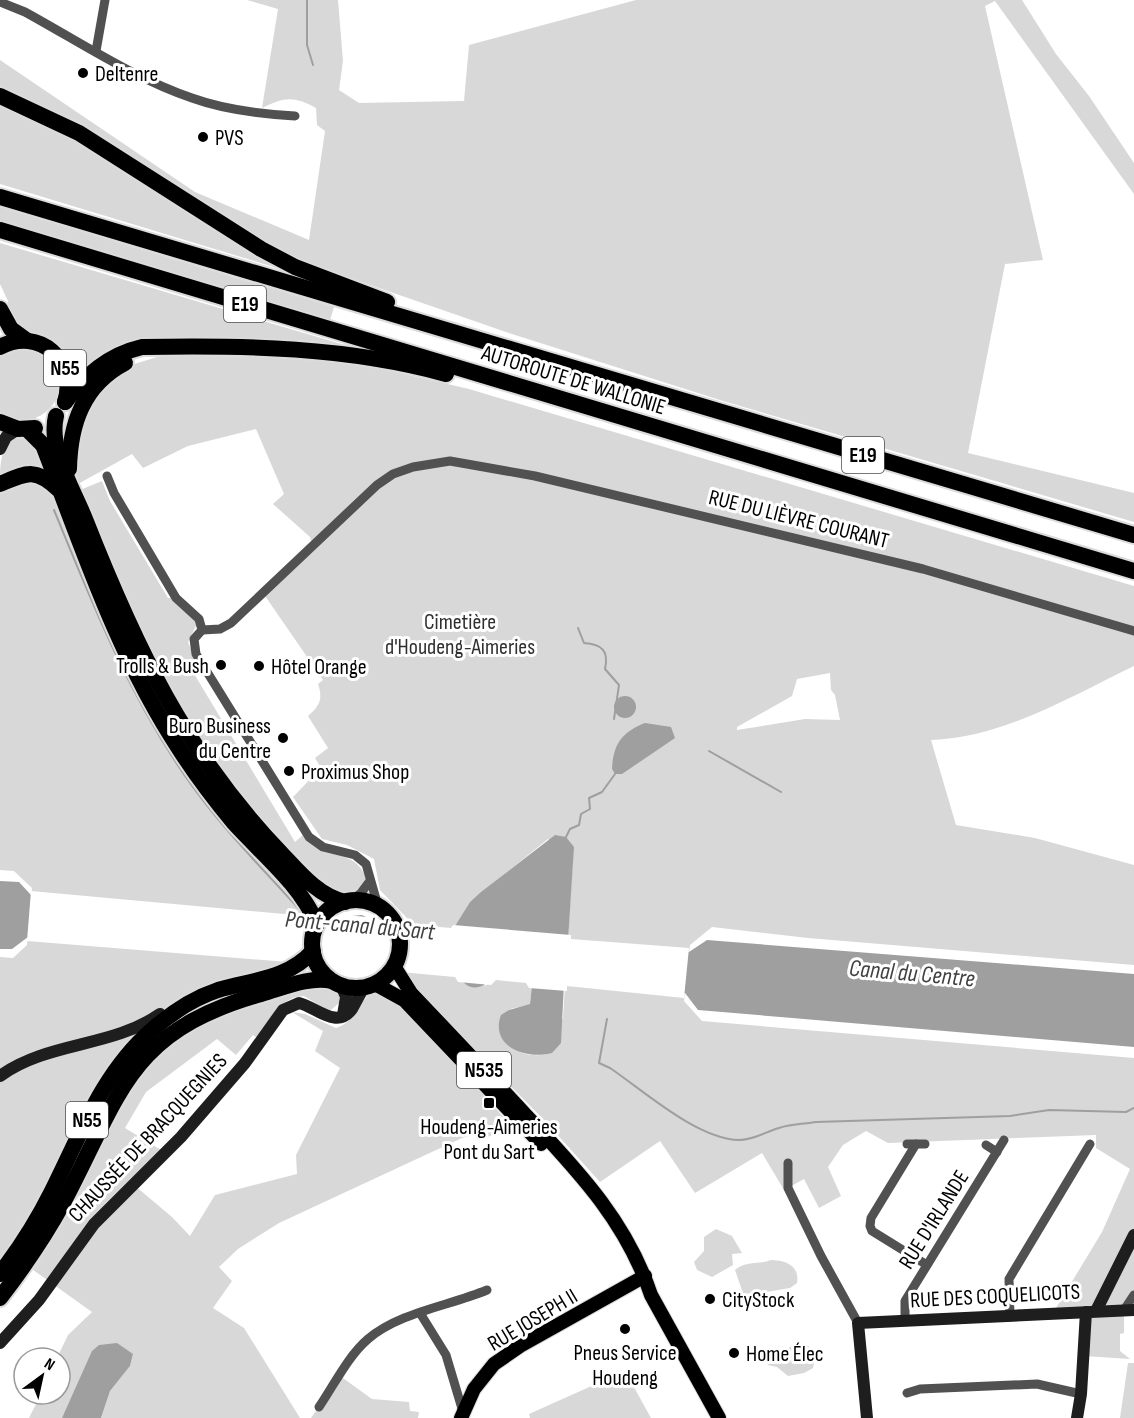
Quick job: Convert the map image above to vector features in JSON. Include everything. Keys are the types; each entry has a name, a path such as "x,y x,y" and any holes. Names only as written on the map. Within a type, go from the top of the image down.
{"highway":[{"path":"0,96 79,133 261,249 295,267 400,307 427,325"},
{"name":"AUTOROUTE DE WALLONIE","path":"0,197 1134,535"},
{"name":"AUTOROUTE DE WALLONIE","path":"0,230 1134,571"},
{"name":"N55","path":"0,309 11,329 26,340 47,346 62,361 69,381 54,437 63,484 97,589 152,705 205,786 233,821 301,896 317,924"},
{"name":"N55","path":"0,347 26,340"},
{"path":"60,409 89,374 127,350 142,347 323,352 392,362 461,378 491,377"},
{"path":"0,484 20,474 34,473 63,484 75,420 96,384 129,361 185,347"},
{"name":"N55","path":"23,429 42,425 60,409"},
{"path":"0,422 23,429"},
{"name":"N55","path":"23,429 43,445 146,664 191,741 243,811 280,852 320,891 334,900 348,901"},
{"path":"348,901 370,902 378,906 391,918 399,933 400,950 394,966 370,985 337,983 321,971 313,951 317,924 328,910 348,901"},
{"name":"N55","path":"0,1274 50,1195 104,1087 115,1070 152,1030 206,995 288,972 303,963 313,951"},
{"name":"N55","path":"0,1298 41,1240 63,1203 118,1091 148,1054 188,1023 220,1007 321,978 337,983"}],"main road":[{"name":"N535","path":"394,966 411,993 555,1146 611,1212 645,1276 651,1295 719,1418"},
{"name":"N535","path":"370,985 404,1000 550,1153 577,1173"},
{"name":"N535","path":"645,1276 658,1291 728,1418"},
{"name":"RUE JOSEPH II","path":"462,1415 480,1380 501,1358 645,1276"}],"street":[{"path":"96,51 105,0"},
{"path":"0,2 25,12 96,51 195,99 261,114 295,116"},
{"path":"0,449 6,437 23,429"},
{"name":"RUE DU LIÈVRE COURANT","path":"202,630 220,629 231,623 347,511 385,478 427,463 450,461 486,465 568,483 923,569 1134,631"},
{"path":"107,476 114,493 176,598 199,619 202,630 193,644 199,661 309,837 323,847 360,859 368,867 378,906"},
{"path":"348,901 361,893 370,881"},
{"path":"337,983 346,997 343,1015"},
{"path":"343,1015 352,1008 370,985"},
{"path":"0,1076 41,1054 129,1033 164,1012 206,995"},
{"name":"CHAUSSÉE DE BRACQUEGNIES","path":"0,1343 39,1300 94,1224 181,1137 245,1063 283,1010 299,1004 331,1018 343,1015"},
{"name":"RUE D'IRLANDE","path":"905,1321 905,1301 1004,1140"},
{"path":"916,1144 871,1218 870,1226 872,1231 927,1265"},
{"path":"1010,1317 1009,1279 1090,1144"},
{"path":"986,1145 997,1152"},
{"path":"788,1163 788,1188 820,1256 858,1323 867,1418"},
{"path":"1077,1418 1091,1312 1134,1235"},
{"path":"319,1407 359,1347 369,1338 420,1313 456,1303 488,1290"},
{"path":"1129,1310 1134,1295"},
{"name":"RUE DES COQUELICOTS","path":"858,1323 1129,1310"},
{"path":"420,1313 446,1355 462,1415"},
{"path":"907,1393 920,1389 1037,1384 1081,1394"}],"green space":[{"path":"247,0 338,0 343,61 339,90 359,103 464,101 469,45 636,0 1022,0 1056,54 1089,96 1134,163 1134,194 995,1 985,6 1043,260 1005,264 968,453 1134,493 1134,522 723,401 506,332 307,263 269,244 0,89 0,60 195,192 309,240 325,131 317,125 316,108 301,101 283,100 262,108 278,9"},
{"path":"0,102 38,117 307,277 0,184"},
{"path":"0,207 334,307 330,320 0,222"},
{"path":"0,243 365,351 145,342 74,385 25,332 17,327 6,309 8,301 0,284"},
{"path":"29,347 49,358 57,371 60,385 57,397 50,408 40,416 28,420 14,419 0,412 0,356 7,351"},
{"name":"Cimetière d'Houdeng-Aimeries","path":"181,354 339,359 469,389 1134,586 1134,666 1036,714 985,732 931,740 956,825 1035,838 1134,865 1134,965 808,938 712,927 690,945 684,1001 702,1021 1134,1058 1134,1295 1124,1310 1124,1333 1120,1334 1120,1351 1130,1359 1084,1356 1086,1312 1053,1313 1102,1232 1130,1169 1096,1148 1096,1135 888,1143 866,1131 843,1145 828,1167 841,1196 819,1208 804,1179 784,1190 762,1153 695,1193 660,1141 600,1182 544,1120 407,979 412,929 406,917 380,890 374,859 347,845 322,839 293,797 321,768 315,758 328,748 308,716 319,702 318,684 323,680 263,593 312,544 310,537 273,504 284,494 256,429 188,446 143,468 132,454 78,484 74,452 92,395 128,366 157,357","holes":["830,673 831,690 835,695 840,720 805,719 737,730 737,727 792,696 797,679","548,839 573,857 563,1018 546,1055 531,1055 509,1046 501,1035 499,1023 508,1011 530,1004 532,985 503,969 485,986 452,933 470,902"]},
{"path":"18,434 33,441 45,471 0,477 3,452"},
{"path":"18,478 50,486 81,564 305,908 305,949 279,966 235,977 182,998 146,1021 0,1073 0,957 13,958 27,945 32,888 14,871 0,870 0,488"},
{"path":"102,481 110,501 168,598 174,598 196,619 197,624 188,642 196,661 190,667 295,842 303,835 319,848 354,862 361,868 366,878 362,887 348,895 320,885 228,783 152,663 80,490"},
{"path":"306,986 333,987 338,991 340,1002 331,1010 325,1009 304,996 295,997 276,1011 259,1040 253,1035 236,1055 217,1039 146,1092 125,1128 166,1153 134,1185 172,1217 190,1236 215,1195 297,1174 296,1155 340,1068 315,1051 323,1031 292,1012 305,1014 336,1028 350,1020 365,998 370,995 375,994 388,998 425,1029 512,1127 480,1140 477,1134 462,1138 279,1223 238,1249 219,1267 232,1281 213,1308 244,1328 300,1418 101,1418 110,1391 130,1366 133,1354 72,1403 72,1346 63,1346 68,1335 92,1312 29,1267 121,1095 151,1058 211,1017"},
{"path":"150,1025 0,1263 0,1080 24,1065"},
{"path":"716,1229 732,1236 742,1253 732,1254 733,1265 712,1277 697,1270 694,1262 704,1251 704,1237"},
{"path":"771,1260 791,1265 796,1272 797,1283 790,1288 744,1296 735,1270 743,1265"},
{"path":"797,1343 807,1345 813,1351 813,1368 804,1373 788,1376 777,1367 768,1365 765,1359 767,1353 782,1352"},
{"path":"1128,1363 1134,1363 1134,1418 1120,1418"},
{"path":"625,1371 651,1418 530,1418 529,1414"},
{"path":"340,1376 372,1399 409,1402 410,1411 419,1412 418,1418 311,1418"},
{"path":"35,1406 68,1406 62,1418 29,1418"}],"water":[{"path":"625,696 633,699 636,707 633,715 625,718 617,715 614,707 617,699"},
{"path":"645,723 671,727 675,738 622,774 615,774 612,769 614,753 620,740 630,730"},
{"name":"Canal du Centre","path":"555,835 566,837 574,847 568,941 689,952 707,940 1134,974 1134,1047 698,1010 685,993 564,984 561,1043 552,1053 532,1055 513,1049 505,1043 500,1035 499,1026 501,1015 509,1010 530,1004 532,985 527,980 494,977 484,985 474,988 465,984 457,974 28,937 12,949 0,949 0,881 19,882 31,895 341,922 351,916 362,915 380,924 452,931 470,902"},
{"path":"117,1343 133,1354 130,1366 110,1391 101,1418 62,1418 67,1406 72,1406 72,1396 92,1351 99,1345"}],"pier":[{"name":"Pont-canal du Sart","path":"31,891 340,919 346,915 377,918 383,922 451,928 453,925 571,935 571,939 689,948 684,998 567,986 567,991 529,988 526,983 496,980 491,985 458,982 455,977 378,970 370,975 343,972 336,966 27,941"}],"waterway":[{"path":"307,0 307,45 313,65"},
{"path":"54,510 115,653 132,688 171,755 217,818 298,908"},
{"path":"578,628 584,643 595,645 603,650 606,657 605,669 619,685 614,719"},
{"path":"709,751 781,792"},
{"path":"566,837 570,829 579,825 581,814 590,809 589,798 602,792 615,774"},
{"path":"607,1019 599,1063 610,1068 689,1123 723,1138 744,1140 784,1127 816,1122 1010,1116 1049,1110 1126,1112 1134,1108"}],"place":[{"name":"Deltenre","path":"83,73"},
{"name":"PVS","path":"203,137"},
{"name":"Trolls & Bush","path":"221,665"},
{"name":"Hôtel Orange","path":"259,666"},
{"name":"Buro Business du Centre","path":"283,738"},
{"name":"Proximus Shop","path":"289,771"},
{"name":"Houdeng-Aimeries Pont du Sart","path":"489,1103"},
{"name":"CityStock","path":"710,1299"},
{"name":"Pneus Service Houdeng","path":"625,1329"},
{"name":"Home Élec","path":"734,1353"}]}
